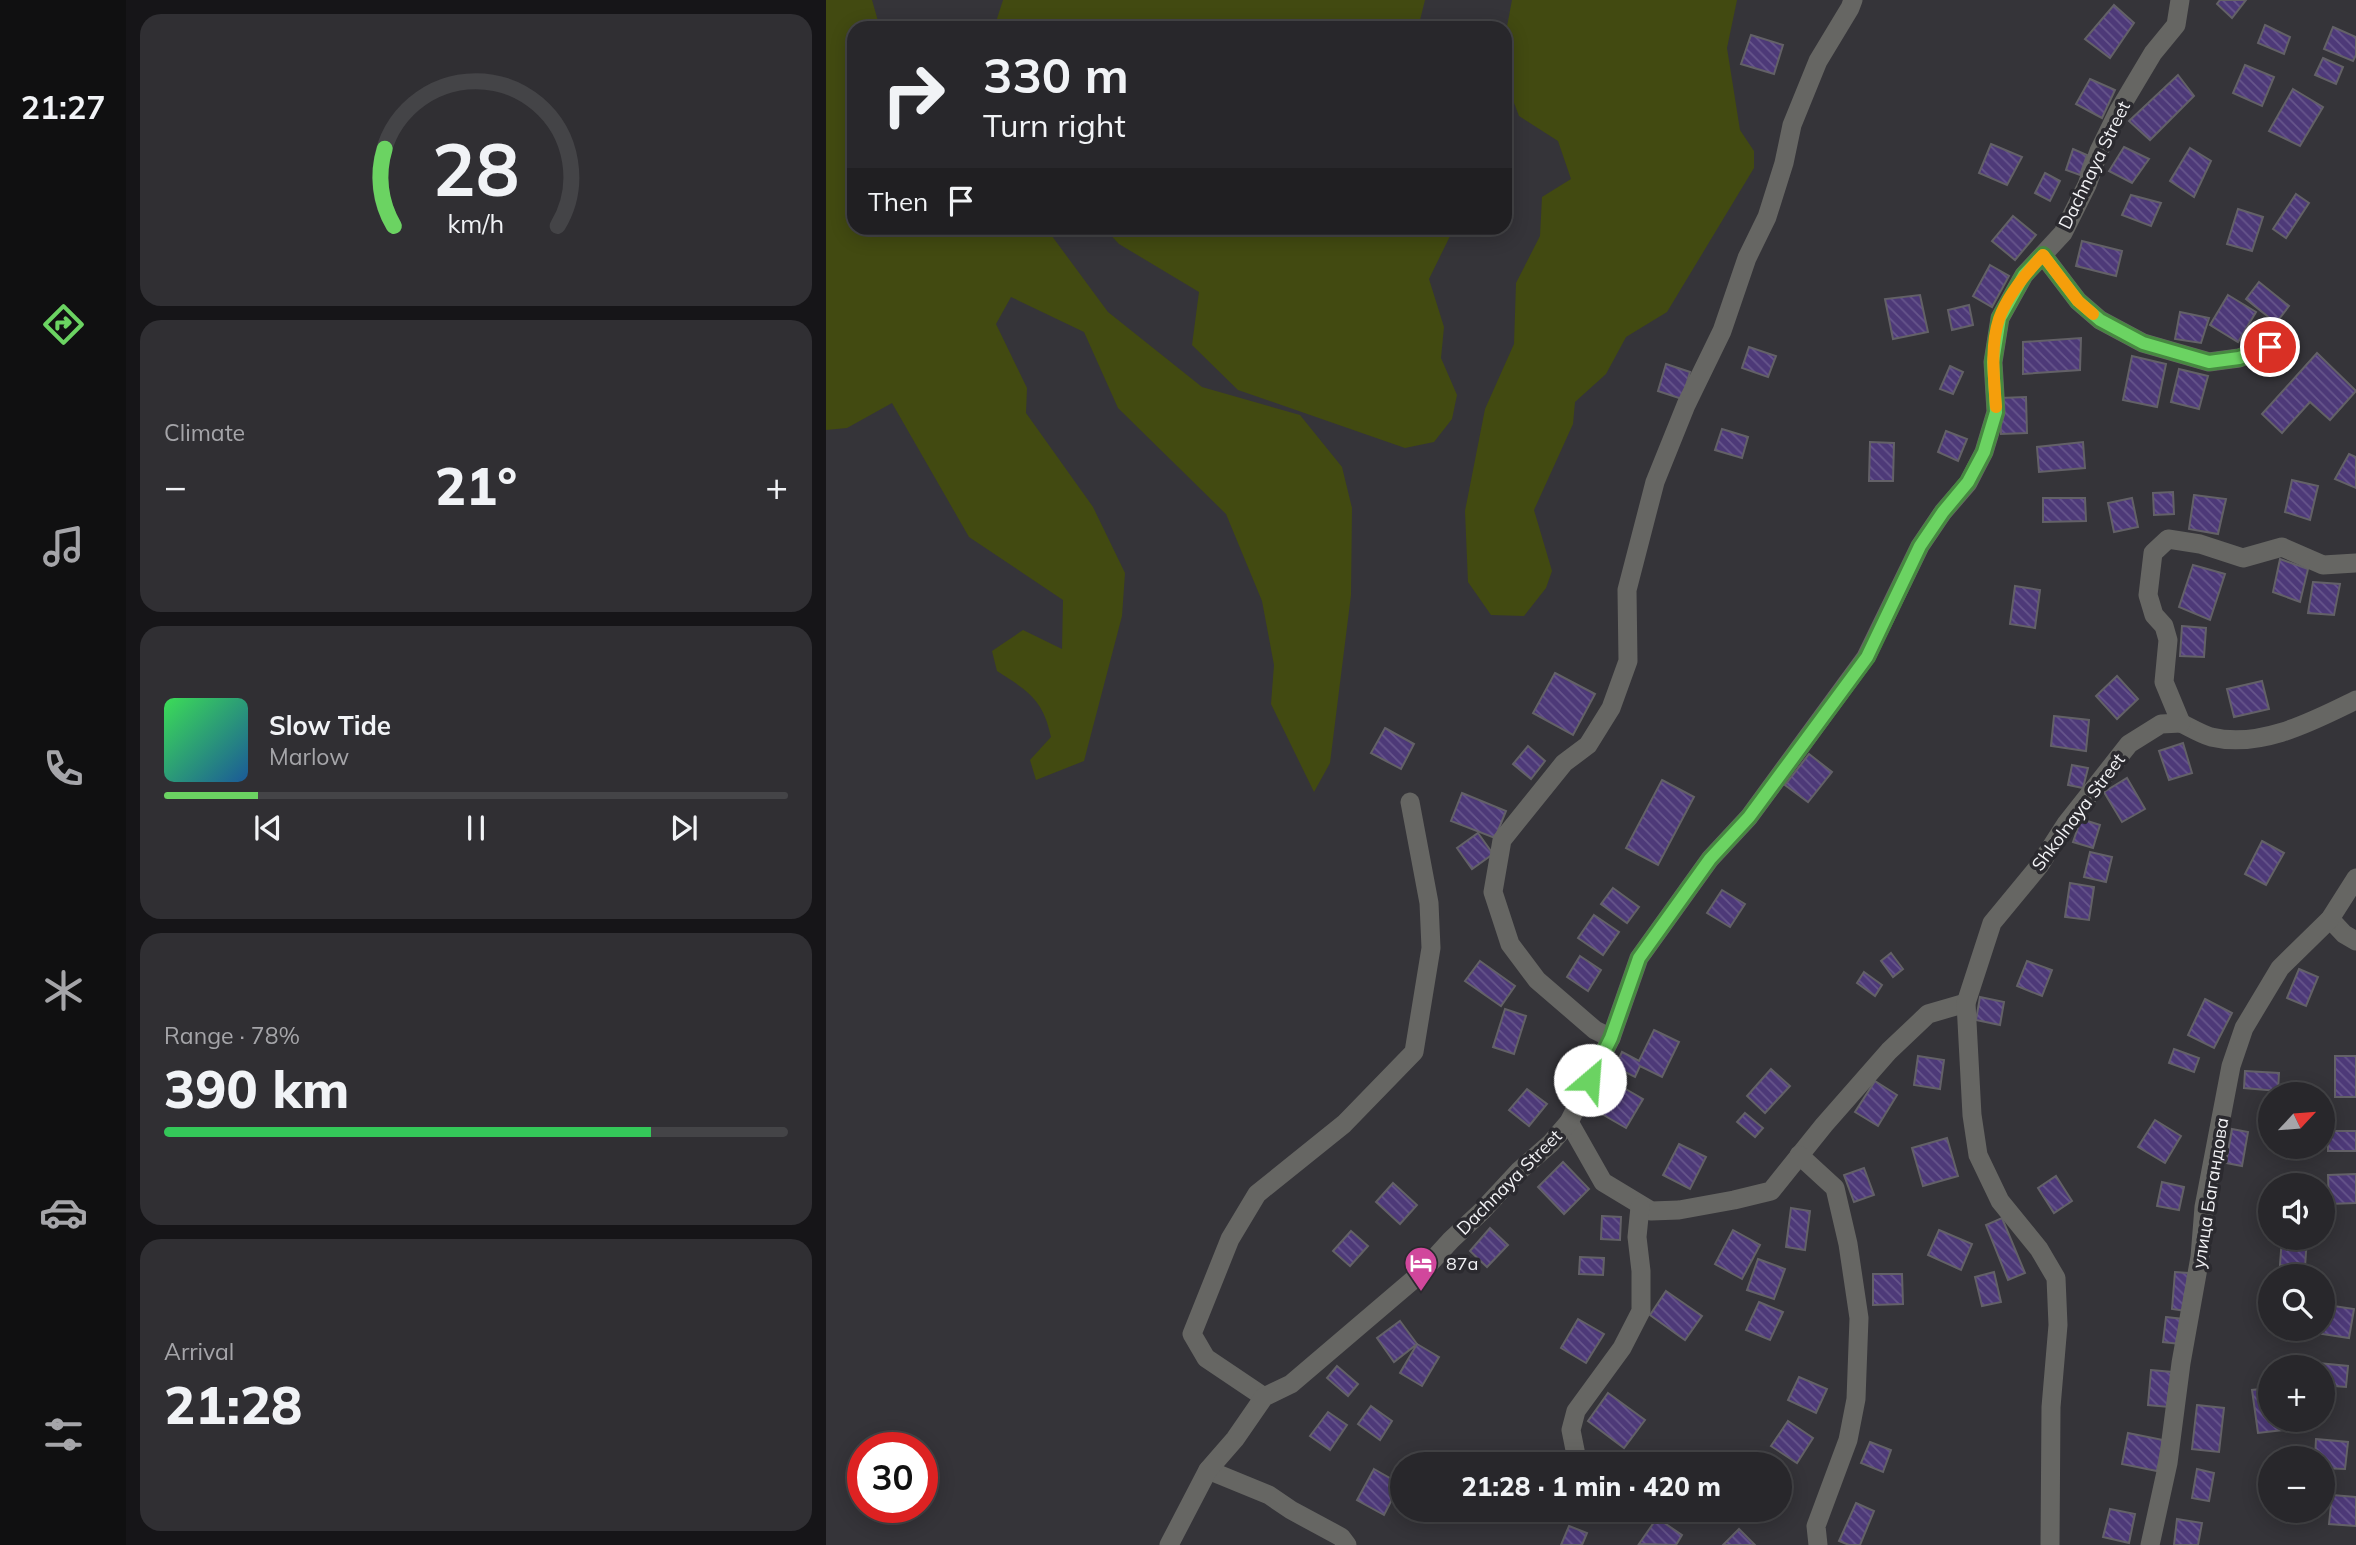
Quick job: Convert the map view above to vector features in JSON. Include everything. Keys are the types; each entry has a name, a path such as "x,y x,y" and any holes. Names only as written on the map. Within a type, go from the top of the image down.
{"street":[{"path":"1611,1038 1595,1030 1537,980 1510,944 1493,892 1502,840 1564,762 1588,745 1611,708 1628,662 1627,590 1655,482 1686,405 1722,331 1747,258 1767,217 1784,163 1792,125 1818,61 1853,0"},
{"name":"Dachnaya Street","path":"1169,1545 1208,1470 1235,1439 1264,1397 1291,1384 1420,1274 1569,1122 1611,1038 1639,958 1710,859 1749,817 1867,657 1920,546 1968,482 1984,452 1996,412 1993,362 2000,318 2024,275 2063,233 2119,110 2153,53 2176,25 2180,0"},
{"path":"2043,255 2078,301 2100,320 2143,343 2209,362 2239,358 2270,347"},
{"path":"2356,563 2323,565 2282,547 2243,558 2200,544 2168,539 2153,553 2148,595 2154,615 2164,626 2168,640 2164,682 2182,723 2209,737 2238,740 2272,735 2316,719 2356,700"},
{"name":"Shkolnaya Street","path":"1966,1003 1992,923 2039,866 2066,824 2129,744 2161,724 2182,723"},
{"path":"1264,1397 1206,1358 1192,1334 1230,1238 1257,1194 1344,1124 1414,1052 1431,948 1429,903 1410,802"},
{"name":"улица Багандова","path":"2150,1545 2168,1463 2181,1363 2200,1257 2204,1207 2228,1093 2231,1066 2244,1028 2280,968 2330,919 2356,878"},
{"path":"2330,919 2344,934 2356,941"},
{"path":"1569,1122 1603,1182 1640,1207 1651,1211 1679,1210 1771,1191 1889,1051 1928,1014 1966,1003 1972,1115 1978,1155 2000,1201 2039,1249 2056,1278 2058,1325 2051,1407 2050,1545"},
{"path":"1799,1155 1835,1188 1849,1244 1859,1318 1856,1399 1848,1440 1816,1526 1818,1545"},
{"path":"1575,1452 1571,1430 1576,1411 1622,1348 1640,1311 1641,1271 1636,1237 1640,1207"},
{"path":"1208,1470 1269,1495 1341,1537 1347,1545"}],"green space":[{"path":"826,0 872,0 878,21 847,21 847,235 1051,235 1108,312 1202,387 1300,415 1342,467 1352,508 1351,595 1330,763 1314,792 1271,704 1274,665 1262,601 1226,514 1118,408 1084,332 1011,297 996,324 1027,388 1026,413 1093,507 1125,573 1122,616 1084,761 1036,780 1030,760 1051,737 1048,724 1033,697 997,671 992,651 1023,630 1062,649 1063,600 969,537 892,403 847,428 826,430"},
{"path":"1003,0 1425,0 1420,21 996,21"},
{"path":"1512,0 1737,0 1727,48 1740,130 1754,151 1754,168 1667,312 1626,337 1606,374 1575,402 1573,424 1534,510 1552,571 1546,588 1524,616 1491,615 1468,582 1465,511 1485,409 1514,344 1516,283 1540,236 1542,197 1571,179 1558,141 1519,116 1512,98 1512,21 1508,21"},
{"path":"1111,235 1451,235 1429,279 1444,327 1441,358 1457,395 1452,419 1434,442 1405,448 1238,390 1192,345 1199,292 1119,244"}],"building":[{"path":"2220,0 2246,0 2232,18 2217,4"},
{"path":"2114,5 2134,23 2110,58 2085,39"},
{"path":"2265,25 2290,37 2284,54 2258,43"},
{"path":"2333,27 2356,37 2356,55 2353,61 2324,49"},
{"path":"1751,35 1783,45 1774,74 1741,64"},
{"path":"2323,58 2343,67 2336,84 2315,75"},
{"path":"2245,65 2274,77 2262,106 2233,93"},
{"path":"2178,75 2194,96 2150,140 2129,121"},
{"path":"2090,79 2115,90 2102,118 2076,104"},
{"path":"2293,89 2323,107 2300,146 2269,131"},
{"path":"1991,144 2022,157 2007,185 1979,173"},
{"path":"2124,147 2149,159 2132,183 2109,171"},
{"path":"2190,148 2211,161 2194,197 2170,181"},
{"path":"2073,149 2087,155 2080,175 2066,170"},
{"path":"2045,173 2060,181 2050,201 2035,193"},
{"path":"2296,194 2309,203 2286,238 2273,229"},
{"path":"2131,195 2161,203 2151,226 2122,215"},
{"path":"2238,209 2263,217 2252,251 2227,244"},
{"path":"2013,216 2036,235 2015,260 1992,241"},
{"path":"2082,241 2122,251 2116,276 2076,266"},
{"path":"1990,265 2009,276 1992,307 1973,296"},
{"path":"2259,282 2289,306 2276,323 2246,299"},
{"path":"1920,295 1928,332 1893,339 1885,299"},
{"path":"2228,295 2256,312 2238,342 2210,325"},
{"path":"1969,305 1973,325 1952,330 1948,310"},
{"path":"2180,312 2209,318 2201,343 2175,339"},
{"path":"2081,338 2080,370 2023,374 2023,342"},
{"path":"1749,347 1776,356 1768,377 1742,368"},
{"path":"2317,353 2356,391 2330,420 2310,402 2282,433 2262,414"},
{"path":"2132,356 2166,364 2157,407 2123,400"},
{"path":"1666,364 1690,372 1682,399 1658,391"},
{"path":"1950,366 1963,372 1953,394 1940,389"},
{"path":"2179,369 2208,376 2199,409 2171,402"},
{"path":"2026,397 2027,433 2001,434 2000,398"},
{"path":"1722,429 1748,437 1742,458 1715,450"},
{"path":"1946,431 1967,439 1958,461 1938,452"},
{"path":"1870,442 1894,443 1893,481 1869,481"},
{"path":"2083,442 2085,468 2039,472 2037,447"},
{"path":"2349,454 2356,457 2356,488 2335,479"},
{"path":"2292,480 2318,486 2310,520 2285,512"},
{"path":"2173,492 2174,514 2154,515 2153,493"},
{"path":"2194,495 2226,499 2218,534 2189,529"},
{"path":"2043,498 2085,498 2086,521 2043,522"},
{"path":"2132,498 2138,527 2114,532 2108,503"},
{"path":"2280,559 2308,569 2300,602 2273,592"},
{"path":"2193,565 2225,574 2210,620 2179,607"},
{"path":"2313,582 2340,584 2334,615 2308,613"},
{"path":"2015,586 2040,590 2035,628 2010,624"},
{"path":"2182,626 2206,628 2204,657 2180,656"},
{"path":"1555,673 1595,694 1573,735 1533,713"},
{"path":"2117,676 2138,699 2117,719 2096,696"},
{"path":"2262,681 2269,709 2234,717 2227,689"},
{"path":"2054,716 2089,720 2086,751 2051,746"},
{"path":"1385,728 1414,744 1401,769 1371,753"},
{"path":"2183,743 2192,773 2169,780 2159,751"},
{"path":"1528,746 1545,761 1531,779 1513,764"},
{"path":"1809,754 1832,772 1808,802 1785,785"},
{"path":"2072,765 2088,768 2083,788 2068,785"},
{"path":"2127,778 2145,809 2122,822 2104,792"},
{"path":"1662,780 1694,797 1658,865 1626,848"},
{"path":"1462,793 1506,811 1495,838 1451,821"},
{"path":"2081,819 2100,825 2093,848 2073,842"},
{"path":"1478,833 1493,854 1472,869 1457,848"},
{"path":"2262,841 2284,853 2266,885 2245,874"},
{"path":"2090,852 2112,857 2106,882 2084,877"},
{"path":"2070,883 2094,887 2089,920 2065,917"},
{"path":"1613,888 1639,907 1627,923 1601,904"},
{"path":"1722,890 1745,904 1730,927 1707,913"},
{"path":"1594,915 1619,932 1603,955 1578,938"},
{"path":"1891,953 1903,969 1893,977 1881,961"},
{"path":"1580,956 1601,970 1588,991 1567,977"},
{"path":"1480,961 1515,986 1501,1006 1465,981"},
{"path":"2027,961 2052,970 2042,996 2017,986"},
{"path":"2299,969 2318,977 2306,1006 2287,998"},
{"path":"1864,972 1882,985 1875,996 1857,983"},
{"path":"1980,997 2004,1002 2000,1025 1976,1020"},
{"path":"2205,999 2232,1013 2214,1048 2188,1035"},
{"path":"1505,1009 1526,1016 1514,1054 1493,1047"},
{"path":"1654,1030 1679,1042 1662,1077 1640,1066 1635,1077 1615,1067 1622,1052 1639,1061"},
{"path":"2174,1049 2199,1058 2194,1072 2169,1063"},
{"path":"1918,1056 1944,1060 1940,1089 1914,1085"},
{"path":"2335,1056 2356,1056 2356,1097 2335,1097"},
{"path":"1771,1069 1790,1086 1765,1113 1747,1096"},
{"path":"2245,1071 2279,1073 2278,1082 2258,1082 2258,1089 2244,1088"},
{"path":"1875,1081 1897,1095 1878,1126 1855,1112"},
{"path":"1617,1084 1643,1099 1626,1128 1600,1113"},
{"path":"1527,1089 1547,1104 1529,1126 1509,1110"},
{"path":"1745,1113 1763,1128 1755,1137 1737,1122"},
{"path":"2155,1120 2181,1136 2165,1163 2138,1147"},
{"path":"2232,1129 2248,1132 2242,1166 2226,1163"},
{"path":"2335,1131 2356,1131 2356,1151 2335,1151"},
{"path":"1947,1138 1958,1176 1923,1186 1912,1148"},
{"path":"1679,1144 1706,1157 1690,1189 1663,1175"},
{"path":"1563,1162 1589,1189 1564,1214 1538,1187"},
{"path":"1864,1168 1874,1195 1854,1202 1844,1175"},
{"path":"2356,1174 2356,1203 2335,1204 2335,1175"},
{"path":"2056,1176 2072,1201 2054,1213 2038,1188"},
{"path":"2162,1182 2184,1187 2179,1210 2157,1206"},
{"path":"1393,1183 1417,1205 1400,1224 1376,1202"},
{"path":"1791,1208 1810,1211 1805,1250 1786,1247"},
{"path":"1602,1216 1621,1217 1620,1240 1601,1239"},
{"path":"2002,1218 2025,1273 2008,1280 1986,1225"},
{"path":"1490,1228 1508,1245 1487,1267 1470,1251"},
{"path":"1733,1230 1760,1245 1742,1279 1715,1264"},
{"path":"1939,1230 1972,1244 1961,1270 1928,1255"},
{"path":"1351,1231 1368,1246 1350,1266 1333,1251"},
{"path":"2281,1250 2306,1250 2305,1264 2280,1264"},
{"path":"1580,1257 1604,1258 1603,1275 1579,1274"},
{"path":"1758,1259 1785,1269 1774,1299 1747,1290"},
{"path":"1994,1272 2001,1302 1982,1306 1975,1277"},
{"path":"2175,1272 2188,1273 2186,1311 2172,1309"},
{"path":"1873,1274 1902,1274 1903,1304 1873,1305"},
{"path":"1666,1291 1702,1316 1685,1340 1650,1315"},
{"path":"1759,1302 1783,1312 1770,1340 1746,1330"},
{"path":"2335,1306 2354,1309 2349,1338 2335,1336"},
{"path":"2166,1317 2183,1319 2180,1344 2163,1342"},
{"path":"1578,1319 1604,1334 1586,1363 1561,1348"},
{"path":"1400,1321 1417,1344 1394,1362 1377,1338"},
{"path":"1417,1344 1439,1357 1422,1386 1400,1373"},
{"path":"2335,1365 2348,1366 2346,1387 2335,1386"},
{"path":"1337,1366 1358,1384 1348,1396 1327,1378"},
{"path":"2151,1370 2172,1372 2169,1407 2148,1405"},
{"path":"1799,1377 1827,1389 1816,1413 1788,1400"},
{"path":"2258,1389 2258,1432 2266,1432 2258,1433 2252,1390"},
{"path":"1608,1393 1645,1420 1624,1448 1588,1421"},
{"path":"2197,1405 2224,1408 2219,1452 2192,1449"},
{"path":"1371,1406 1392,1421 1380,1440 1358,1424"},
{"path":"1328,1412 1347,1425 1330,1450 1310,1436"},
{"path":"1788,1421 1813,1438 1797,1463 1792,1460 1792,1452 1780,1452 1771,1446"},
{"path":"2128,1433 2163,1440 2157,1471 2122,1464"},
{"path":"2316,1439 2348,1442 2345,1469 2335,1469 2335,1446 2316,1446"},
{"path":"1870,1442 1891,1450 1883,1472 1861,1463"},
{"path":"1374,1469 1390,1478 1390,1503 1384,1515 1357,1500"},
{"path":"2197,1469 2214,1473 2209,1501 2192,1498"},
{"path":"2335,1495 2356,1497 2356,1526 2329,1524 2335,1523"},
{"path":"1856,1503 1874,1511 1860,1545 1849,1545 1839,1541"},
{"path":"2110,1509 2135,1514 2129,1543 2103,1537"},
{"path":"2177,1519 2202,1523 2198,1545 2174,1545"},
{"path":"1654,1522 1663,1522 1682,1535 1676,1545 1639,1544"},
{"path":"1569,1526 1587,1533 1582,1545 1561,1545"},
{"path":"1739,1529 1755,1545 1723,1545"}],"slow traffic":[{"path":"1996,407 1993,362 2000,318 2024,275 2043,255 2078,301 2093,314"}],"place":[{"name":"87а","path":"1421,1293"}],"route":[{"path":"1590,1080 1611,1038 1639,958 1710,859 1749,817 1867,657 1920,546 1968,482 1984,452 1996,412 1993,362 2000,318 2024,275 2043,255 2078,301 2100,320 2143,343 2178,354 2209,362 2239,358 2270,347"}]}
